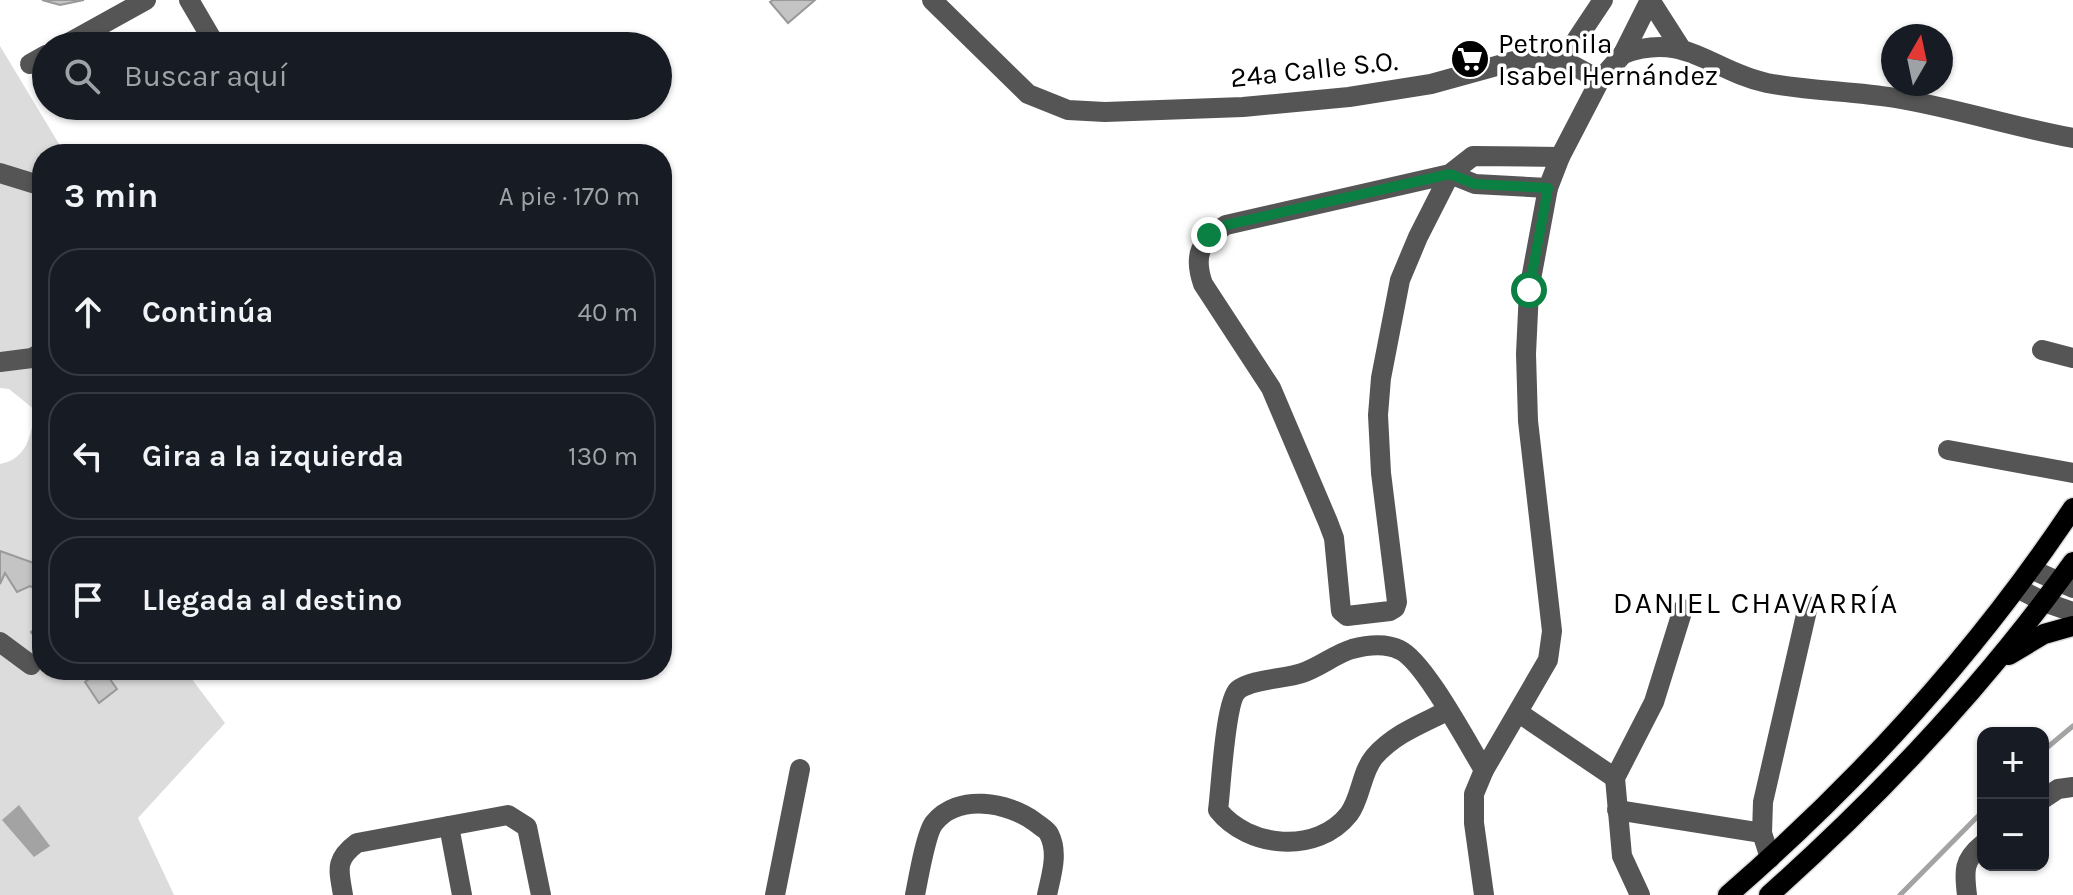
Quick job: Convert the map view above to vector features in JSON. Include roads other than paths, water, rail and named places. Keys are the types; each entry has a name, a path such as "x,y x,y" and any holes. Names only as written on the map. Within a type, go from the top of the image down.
{"main road":[{"path":"1728,895 1770,858 1953,670 2017,588 2073,508"},
{"path":"1769,895 1914,756 1996,664 2044,602 2066,585 2073,562"},
{"path":"1996,664 2044,634 2073,626"}],"street":[{"path":"88,32 146,0"},
{"path":"189,0 208,32"},
{"name":"24a Calle S.O.","path":"932,0 1028,94 1068,110 1105,112 1243,107 1349,97 1431,84 1518,60 1543,57 1563,60"},
{"path":"1600,80 1563,60 1603,0"},
{"path":"1650,0 1680,47"},
{"path":"1484,895 1474,823 1474,794 1484,770 1548,660 1552,631 1528,421 1526,354 1529,290 1548,188 1560,157 1600,80 1623,54 1650,0"},
{"path":"1623,54 1642,47 1680,47 1767,83 1894,98 2073,138"},
{"path":"1548,188 1475,184 1450,174 1226,225 1209,235 1198,258 1203,284 1271,388 1317,493 1334,538 1341,611 1347,616 1390,611 1397,602 1381,473 1378,415 1381,378 1400,280 1418,237 1450,174 1473,156 1560,157"},
{"path":"0,173 32,183"},
{"path":"2042,350 2073,358"},
{"path":"0,362 32,358"},
{"path":"1948,450 2073,473"},
{"path":"2031,569 2066,585"},
{"path":"2017,588 2073,612"},
{"path":"1770,858 1762,833 1763,802 1808,606"},
{"path":"1640,895 1622,856 1615,778 1654,702 1683,609"},
{"path":"0,642 31,665"},
{"path":"1447,711 1397,736 1372,759 1350,813 1332,829 1300,840 1275,843 1228,823 1218,810 1229,706 1237,691 1256,683 1303,673 1350,649 1383,645 1403,650 1426,676 1484,770"},
{"path":"1519,713 1615,778"},
{"path":"775,895 800,769"},
{"path":"2049,795 2058,789 2073,787"},
{"path":"915,895 932,825 952,808 974,804 999,805 1026,815 1049,833 1055,857 1047,895"},
{"path":"1617,810 1762,833"},
{"path":"343,895 338,866 345,852 357,843 508,815 527,827 541,895"},
{"path":"449,826 462,895"},
{"path":"1967,895 1966,866 1977,849"}],"waterway":[{"path":"2049,746 2073,726"},
{"path":"1900,895 1977,817"}],"place":[{"name":"Petronila Isabel Hernández","path":"1470,59"}],"district":[{"name":"DANIEL CHAVARRÍA","path":"1756,603"}]}
